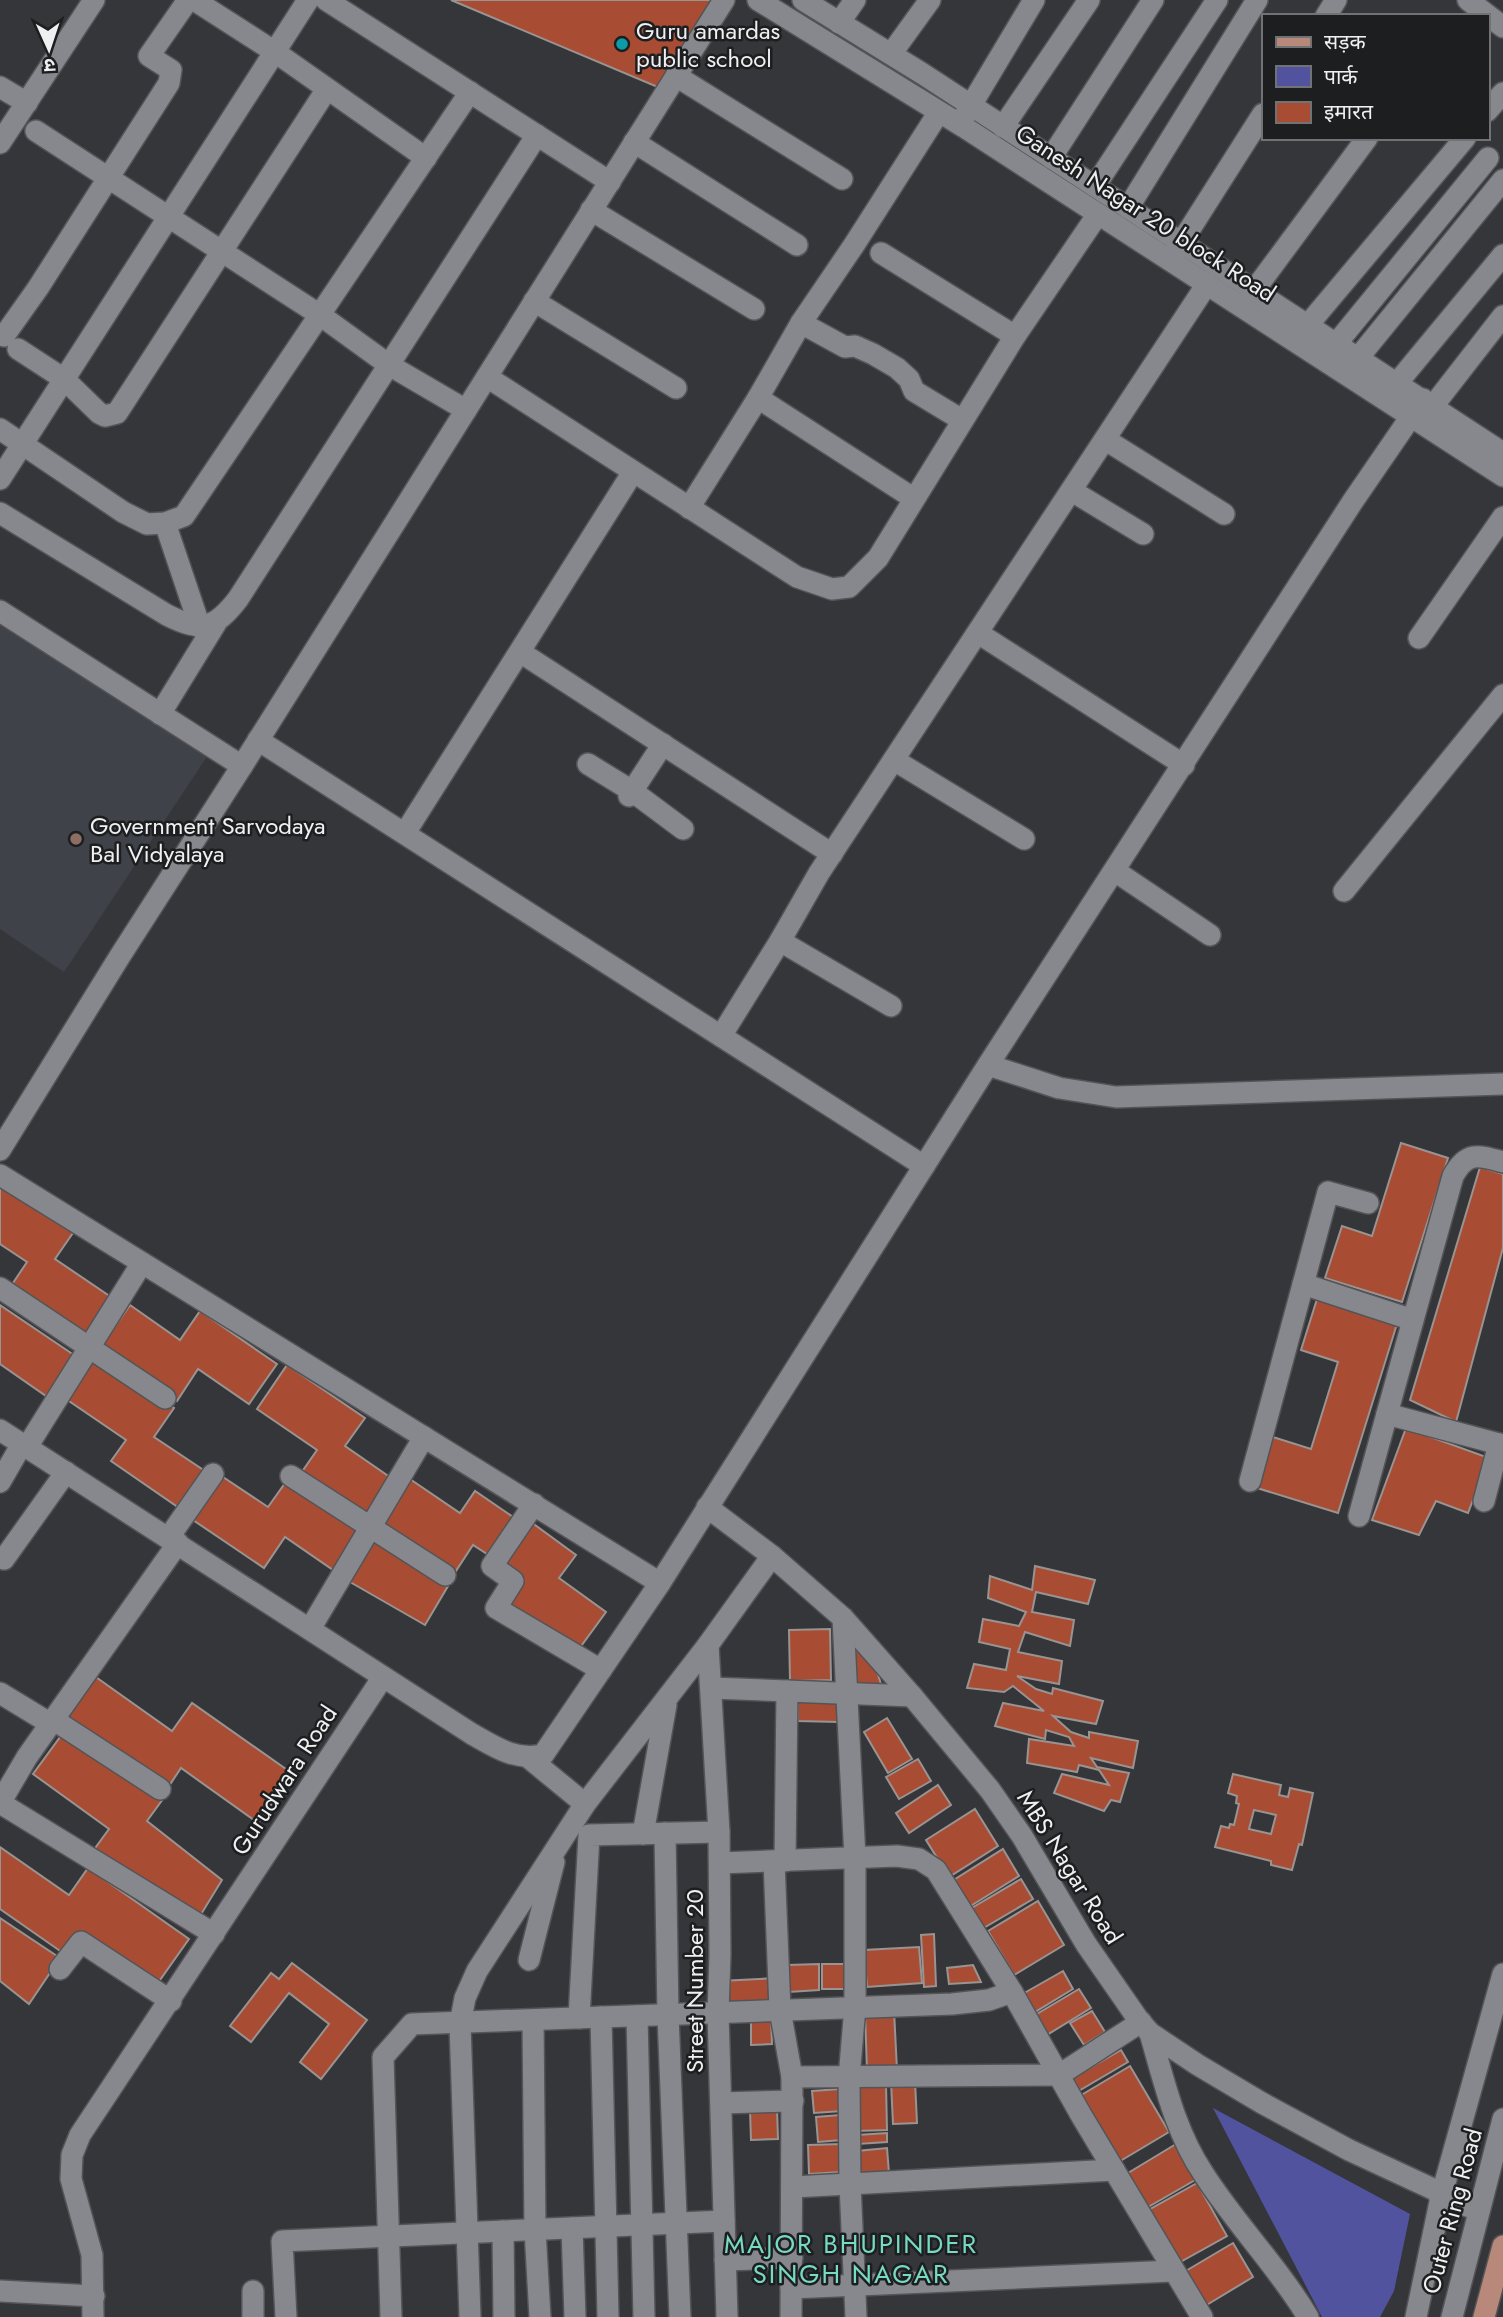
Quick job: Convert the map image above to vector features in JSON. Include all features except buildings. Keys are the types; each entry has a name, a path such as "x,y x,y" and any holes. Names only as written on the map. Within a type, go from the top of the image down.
{"main road":[{"path":"1484,2317 1503,2246"}],"street":[{"path":"0,144 94,0"},
{"path":"0,334 4,336 38,288 169,83 170,70 149,56 188,0"},
{"path":"194,0 275,52 426,158"},
{"path":"0,479 308,0"},
{"path":"326,0 610,182"},
{"path":"0,1150 724,0"},
{"name":"Ganesh Nagar 20 block Road","path":"758,0 959,124 1098,214 1253,292 1398,383 1503,476"},
{"name":"Ganesh Nagar 20 block Road","path":"803,0 1128,208 1176,251 1207,284 1503,453"},
{"path":"839,23 855,0"},
{"path":"891,54 930,0"},
{"path":"959,124 1034,0"},
{"path":"1003,127 1089,0"},
{"path":"1051,158 1153,0"},
{"path":"1095,186 1217,0"},
{"path":"1128,208 1257,0"},
{"path":"1469,0 1487,14"},
{"path":"1489,16 1503,27"},
{"path":"676,76 842,179"},
{"path":"0,87 27,103"},
{"path":"19,349 64,379 99,413 106,416 117,413 327,89"},
{"path":"0,429 123,512 147,524 165,523 184,516 470,92"},
{"path":"1489,109 1503,93"},
{"path":"689,508 801,323 939,112"},
{"path":"1176,251 1262,116"},
{"path":"36,131 320,314 389,365 466,410"},
{"path":"0,513 186,624 208,625 225,616 537,135"},
{"path":"1253,292 1366,140"},
{"path":"1307,326 1463,140"},
{"path":"1336,344 1496,164 1465,140"},
{"path":"634,142 797,245"},
{"path":"1358,358 1503,180"},
{"path":"591,211 754,309"},
{"path":"487,377 797,577 832,589 849,587 878,558 1015,336 1098,214"},
{"path":"881,253 1015,336"},
{"path":"1398,383 1503,255"},
{"path":"721,1036 832,854 1207,284"},
{"path":"534,301 676,388"},
{"path":"0,1430 498,1749 529,1758 543,1755 660,1583 988,1065 1422,407 1503,316"},
{"path":"801,323 845,347 855,346 897,368 909,379 914,391 962,420"},
{"path":"758,398 913,498"},
{"path":"1106,440 1224,514"},
{"path":"405,833 633,472"},
{"path":"1072,491 1143,534"},
{"path":"1419,638 1503,517"},
{"path":"165,523 208,625"},
{"path":"0,611 242,766"},
{"path":"160,714 208,625"},
{"path":"978,633 1184,765"},
{"path":"520,652 715,791"},
{"path":"1344,891 1503,695"},
{"path":"604,718 832,854"},
{"path":"258,740 924,1166"},
{"path":"630,794 660,750"},
{"path":"894,760 1024,839"},
{"path":"588,764 683,829"},
{"path":"1115,872 1210,936"},
{"path":"780,941 891,1006"},
{"path":"988,1065 1059,1088 1116,1097 1503,1084"},
{"path":"1359,1516 1453,1176 1459,1165 1469,1157 1503,1162"},
{"path":"0,1175 660,1583"},
{"path":"1250,1481 1328,1192 1368,1203"},
{"path":"0,1482 142,1263"},
{"path":"1303,1284 1413,1320"},
{"path":"0,1288 165,1398"},
{"path":"1387,1414 1501,1445 1484,1502"},
{"path":"310,1629 424,1437"},
{"path":"0,1558 4,1559 66,1472"},
{"path":"213,1474 173,1540 0,1803 214,1934"},
{"path":"291,1476 445,1575"},
{"path":"534,1504 492,1566 513,1581 496,1608 601,1670"},
{"name":"MBS Nagar Road","path":"708,1507 772,1556 843,1618 912,1696 990,1790 1086,1944 1145,2027 1206,2070 1349,2150 1440,2191 1480,2204"},
{"path":"470,2317 460,2024 465,1998 477,1971 585,1804 708,1645 772,1556"},
{"path":"843,1618 855,1858 855,2007 849,2078 850,2184 856,2317"},
{"name":"Street Number 20","path":"708,1645 720,1863 718,2012 727,2317"},
{"name":"Gurudwara Road","path":"93,2317 92,2256 71,2179 72,2155 80,2135 383,1677"},
{"path":"711,1688 912,1696"},
{"path":"787,1691 780,1861 780,2010 792,2077 793,2101 791,2317"},
{"path":"0,1693 160,1789"},
{"path":"643,1834 666,1700"},
{"path":"529,1758 585,1804"},
{"path":"579,2018 589,1835 719,1832"},
{"path":"665,1833 668,2015 680,2317"},
{"path":"529,1960 559,1843"},
{"path":"720,1863 897,1856 919,1859 936,1870 1013,1992 1114,2170 1202,2317"},
{"path":"60,1969 81,1942 171,2001"},
{"path":"1416,2317 1440,2191 1503,1975"},
{"path":"391,2317 383,2057 412,2024 952,2004 989,2000 1013,1992"},
{"path":"637,2016 644,2317"},
{"path":"601,2017 608,2317"},
{"path":"533,2020 535,2230 540,2317"},
{"path":"792,2077 1059,2075 1145,2027 1184,2140 1203,2173 1308,2317"},
{"path":"721,2103 793,2101"},
{"name":"Outer Ring Road","path":"1452,2317 1503,2119"},
{"path":"793,2187 1114,2170"},
{"path":"286,2317 282,2241 724,2221"},
{"path":"572,2228 576,2317"},
{"path":"503,2231 505,2317"},
{"path":"725,2260 792,2258"},
{"path":"791,2288 1173,2271"},
{"path":"0,2291 94,2295"},
{"path":"253,2291 253,2317"}],"shaded area":[{"name":"Government Sarvodaya Bal Vidyalaya","path":"0,611 212,749 64,972 0,929"}],"green space":[{"path":"1213,2108 1410,2214 1394,2291 1380,2317 1322,2317"}],"place":[{"name":"Guru amardas public school","path":"622,44"},
{"name":"Government Sarvodaya Bal Vidyalaya","path":"76,839"}],"district":[{"name":"MAJOR BHUPINDER SINGH NAGAR","path":"851,2259"}]}
